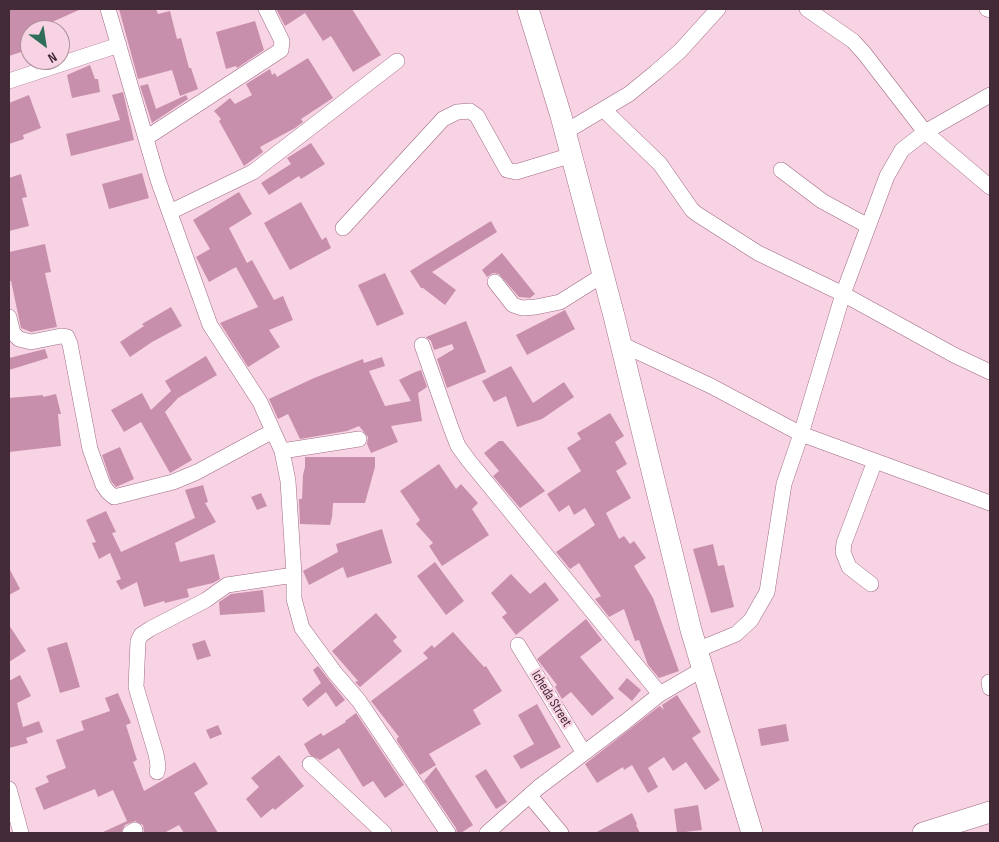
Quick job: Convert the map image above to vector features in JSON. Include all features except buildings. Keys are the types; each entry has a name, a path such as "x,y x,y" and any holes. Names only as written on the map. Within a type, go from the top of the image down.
{"main road":[{"path":"528,9 572,155 700,660 752,833"},
{"path":"923,833 959,828 990,812"}],"street":[{"path":"108,9 158,180 210,325 260,402 282,451 288,481 294,599 302,628 335,673 360,701 448,833"},
{"path":"146,138 281,50 282,40 266,9"},
{"path":"565,132 629,94 680,51 718,9"},
{"path":"807,9 853,41 925,132 990,187"},
{"path":"9,81 119,45"},
{"path":"170,212 253,172 397,61"},
{"path":"487,833 539,787 752,620 767,592 784,484 843,294 887,176 902,150 925,132 990,95"},
{"path":"604,110 660,164 692,210 697,214 758,252 843,294 954,355 990,372"},
{"path":"343,228 443,119 458,112 470,111 477,116 506,170 516,172 572,155"},
{"path":"781,170 822,201 868,226"},
{"path":"495,282 513,305 522,308 560,302 603,275"},
{"path":"9,317 13,333 25,341 31,342 61,336 67,338 72,353 90,449 103,486 114,497 173,482 197,472 273,431"},
{"path":"621,344 712,386 801,434 990,503"},
{"path":"422,345 458,446 660,694"},
{"path":"282,451 359,439"},
{"path":"871,584 850,567 843,552 844,543 876,460"},
{"path":"157,772 156,754 136,687 138,641 141,636 150,629 206,600 227,585 294,575"},
{"name":"Icheda Street","path":"518,645 584,753"},
{"path":"310,764 384,833"},
{"path":"9,789 21,833"},
{"path":"530,796 561,833"}]}
